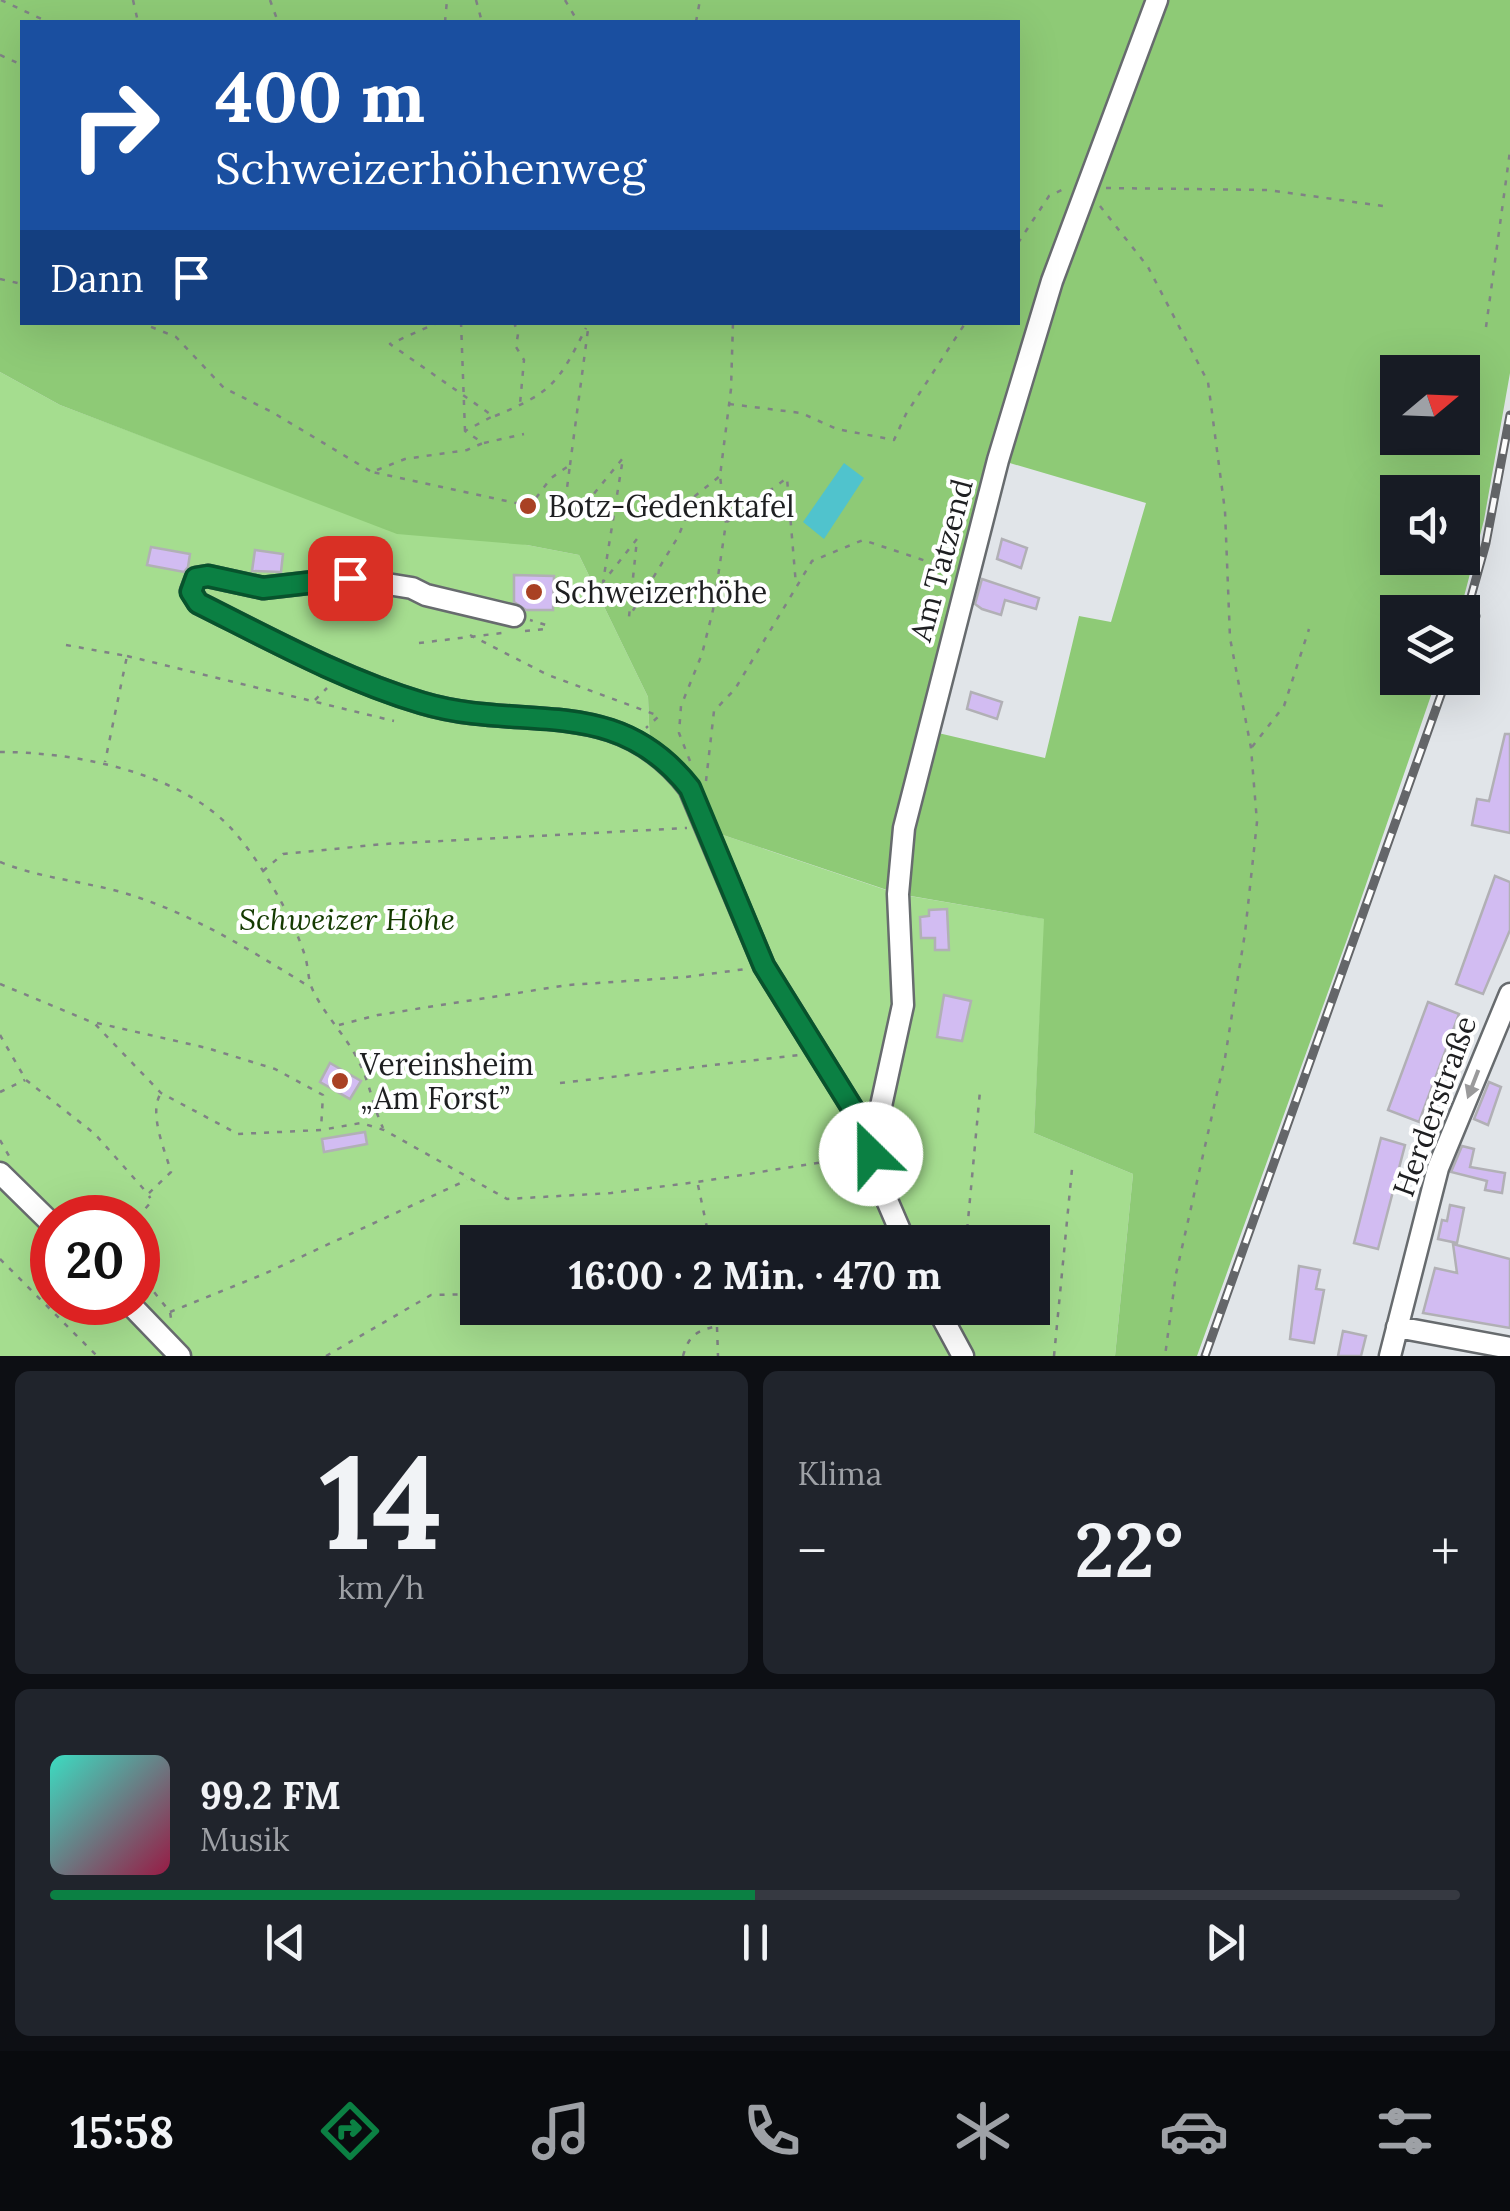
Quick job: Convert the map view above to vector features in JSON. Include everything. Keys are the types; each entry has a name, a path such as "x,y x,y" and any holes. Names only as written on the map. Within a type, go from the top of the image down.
{"street":[{"name":"Am Tatzend","path":"871,1154 903,1006 898,894 904,828 968,575 1047,299 1157,0"},
{"path":"514,616 426,595 412,588 350,578 263,588 208,576 196,578 191,592 198,603 275,641 424,704 593,724 625,734 673,767 690,788 764,966 864,1127 897,1225"},
{"name":"Herderstraße","path":"1390,1356 1438,1168 1510,994"},
{"path":"0,1172 30,1202"},
{"path":"150,1325 180,1356"},
{"path":"946,1325 963,1356"},
{"path":"1398,1327 1510,1348"}],"path":[{"path":"1,0 44,20"},
{"path":"1486,327 1510,150"},
{"path":"1020,240 1048,196 1068,187 1268,190 1383,206"},
{"path":"1086,188 1148,267 1208,382 1225,511 1230,638 1251,748 1257,822 1225,1058 1176,1274 1165,1356"},
{"path":"146,325 176,337 224,388 372,472 530,506 551,478 570,465"},
{"path":"433,325 390,344 494,416"},
{"path":"461,325 465,431"},
{"path":"515,325 516,348 524,360 520,406"},
{"path":"465,431 536,399 562,373 588,325"},
{"path":"590,325 564,518 588,500 622,458 603,582 637,539 630,617 678,537 695,496 720,476"},
{"path":"733,325 720,476 726,523 706,640 682,706 678,732 690,754 690,788 705,794 714,711 735,689 812,561 863,540 968,575"},
{"path":"729,404 801,413 837,429 894,440 906,414 964,325"},
{"path":"465,431 482,443"},
{"path":"372,472 405,459 466,450 524,434"},
{"path":"726,523 787,478 796,588"},
{"path":"1251,748 1284,706 1309,629"},
{"path":"420,643 470,635 548,675 659,716 643,730 625,734"},
{"path":"66,646 127,656 394,721"},
{"path":"105,764 127,656"},
{"path":"0,752 43,752 105,764 180,793 227,824 285,909 304,955 312,988 362,1066 371,1103 384,1130"},
{"path":"263,872 283,854 384,844 675,826 708,830"},
{"path":"0,862 29,874 120,892 182,914 312,988"},
{"path":"338,1025 568,985 686,977 764,966"},
{"path":"0,984 94,1022 207,1048 276,1069 322,1095 321,1130"},
{"path":"94,1022 161,1093 238,1134 321,1130 361,1123 384,1130 507,1199 557,1198 697,1182 871,1154"},
{"path":"0,1035 26,1080 95,1134 148,1194 170,1172 156,1115 156,1101 161,1093"},
{"path":"560,1083 815,1052"},
{"path":"0,1092 26,1080"},
{"path":"968,1225 980,1091"},
{"path":"1054,1356 1072,1169"},
{"path":"160,1300 170,1312 264,1274 468,1179"},
{"path":"697,1182 706,1225"},
{"path":"0,1258 97,1356"},
{"path":"326,1356 431,1295 460,1294"},
{"path":"682,1356 694,1332 717,1326 718,1356"}],"green space":[{"path":"0,0 1151,0 1048,281 893,892 708,830 650,748 648,697 579,555 527,545 397,534 60,405 0,372"},
{"path":"1161,0 1510,0 1510,373 1484,520 1480,535 1480,475 1380,475 1380,575 1470,575 1464,595 1380,595 1380,695 1431,695 1197,1356 1115,1356 1133,1174 1034,1133 1044,919 905,895 910,830 934,732 1045,758 1079,616 1111,622 1146,503 1003,461 1056,287"},
{"name":"Schweizer Höhe","path":"0,372 60,405 216,464 579,555 648,697 650,748 708,830 898,894 1045,919 1034,1133 1133,1174 1115,1356 0,1356"}],"water":[{"path":"844,463 864,478 824,539 803,522"}],"building":[{"path":"1002,539 1027,548 1021,568 997,559"},
{"path":"151,547 190,554 188,567 184,572 147,565"},
{"path":"255,550 283,554 281,572 252,571"},
{"name":"Schweizerhöhe","path":"514,575 554,576 553,610 526,610 514,602"},
{"path":"982,579 1039,598 1036,609 1005,600 1001,615 982,609 975,604"},
{"path":"971,692 1002,702 997,719 967,709"},
{"path":"1505,734 1510,734 1510,833 1472,825 1477,799 1489,801"},
{"path":"1495,876 1510,882 1510,930 1483,994 1456,984"},
{"path":"947,909 949,950 935,950 935,938 921,938 920,917 929,916 929,910"},
{"path":"944,995 971,1001 962,1041 937,1037"},
{"path":"1428,1002 1459,1014 1419,1122 1388,1110"},
{"name":"Vereinsheim „Am Forst”","path":"330,1063 361,1081 350,1099 320,1082"},
{"path":"1489,1082 1501,1087 1488,1125 1474,1119"},
{"path":"365,1132 367,1144 324,1152 322,1139"},
{"path":"1381,1138 1405,1145 1378,1249 1354,1243"},
{"path":"1462,1146 1474,1149 1470,1167 1505,1173 1502,1193 1485,1190 1487,1181 1451,1172"},
{"path":"1450,1205 1464,1208 1457,1243 1438,1239"},
{"path":"1453,1244 1510,1259 1510,1328 1423,1313 1435,1268 1457,1273"},
{"path":"1299,1266 1320,1270 1316,1289 1324,1290 1314,1343 1290,1339"},
{"path":"1343,1331 1366,1336 1361,1356 1338,1356"}],"railway":[{"path":"1471,595 1486,543 1510,415"},
{"path":"1205,1356 1441,695"}],"place":[{"name":"Botz-Gedenktafel","path":"528,506"},
{"name":"Schweizerhöhe","path":"534,592"},
{"name":"Vereinsheim „Am Forst”","path":"340,1081"}],"route":[{"path":"350,578 263,588 208,576 196,578 191,592 198,603 275,641 424,704 593,724 625,734 673,767 690,788 764,966 864,1127 871,1154"}]}
